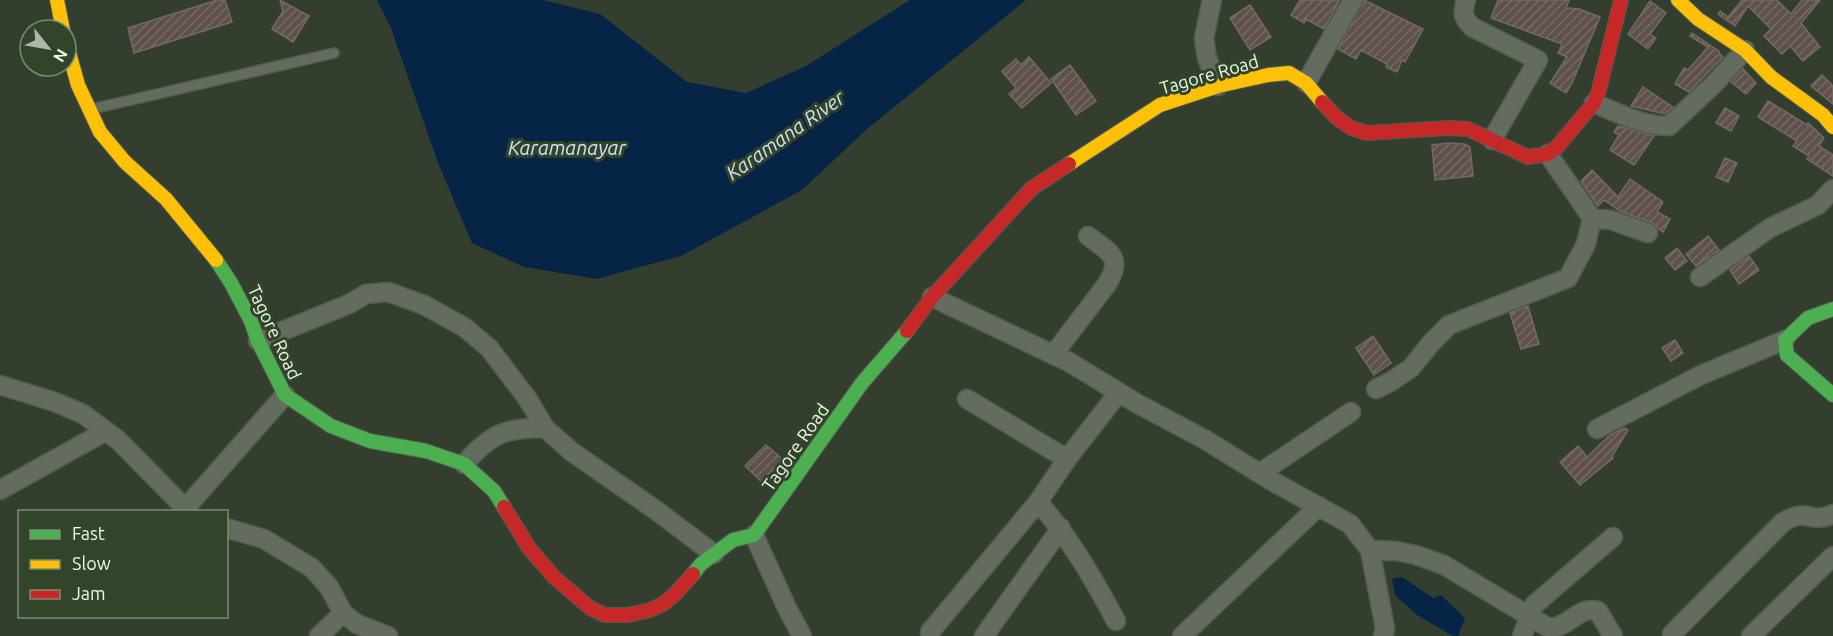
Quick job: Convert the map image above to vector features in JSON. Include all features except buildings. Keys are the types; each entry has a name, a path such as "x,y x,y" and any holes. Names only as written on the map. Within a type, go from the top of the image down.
{"street":[{"path":"57,0 61,18"},
{"path":"1212,0 1204,38 1207,58 1218,86"},
{"path":"1353,0 1306,82 1337,118 1351,128 1367,133 1468,129 1528,158 1548,154 1567,137 1594,103 1621,0"},
{"path":"1466,0 1463,10 1464,20 1472,27 1538,60 1492,140"},
{"path":"1678,0 1698,19 1744,50 1771,76 1823,115 1833,127"},
{"path":"1594,103 1643,123 1669,126 1714,84 1744,50"},
{"name":"Tagore Road","path":"76,78 100,132 125,162 166,199 207,247 231,283 285,395 340,430 370,441 426,451 464,464 494,491 529,548 554,577 590,608 605,615 628,615 650,610 663,604 675,594 701,564 714,554 733,540 754,535 862,382 893,349 932,297 1032,188 1160,105 1218,86 1268,75 1289,73 1306,82"},
{"path":"1376,389 1411,368 1449,325 1568,278 1586,244 1592,218 1548,154"},
{"path":"1700,277 1770,228 1818,205 1833,189"},
{"path":"1592,218 1611,220 1648,233"},
{"path":"1053,354 1107,284 1116,263 1113,255 1088,236"},
{"path":"258,341 349,304 366,294 388,292 424,305 464,327 481,341 507,369 545,428 572,452 714,554"},
{"path":"932,297 1053,354 1350,524 1370,549 1385,628 1383,636"},
{"path":"1597,429 1701,375 1785,340 1809,318 1833,309"},
{"path":"1785,340 1787,355 1833,395"},
{"path":"0,385 56,402 83,414 106,431 148,469 185,510 285,395"},
{"path":"930,632 1038,502 1067,459 1119,392"},
{"path":"967,399 1067,459"},
{"path":"1260,473 1351,412"},
{"path":"464,464 491,439 508,430 545,428"},
{"path":"0,490 106,431"},
{"path":"1038,502 1061,528 1081,558 1116,621"},
{"path":"1182,636 1319,507"},
{"path":"1672,634 1782,523 1796,515 1803,514 1817,519 1833,514"},
{"path":"984,636 1061,528"},
{"path":"228,529 264,539 312,568 329,587 344,613 357,624 388,636"},
{"path":"754,535 787,609 802,636"},
{"path":"1522,636 1534,605 1613,537"},
{"path":"1370,549 1406,553 1444,565 1549,628 1557,628 1583,610 1590,608 1598,611 1613,636"},
{"path":"1751,636 1833,556"},
{"path":"319,636 344,613"}],"lane":[{"path":"90,109 334,53"}],"water":[{"name":"Karamanayar","path":"377,0 543,0 600,14 687,82 746,93 806,66 910,0 1026,0 867,129 802,190 681,256 596,279 524,267 472,243 438,163 391,28"},
{"path":"1402,577 1433,598 1441,595 1465,618 1458,636 1453,636 1417,615 1395,595 1392,579"}],"traffic: fast":[{"path":"216,260 251,321 258,341 285,395 331,426 370,441 426,451 464,464 494,491 504,507"},
{"path":"1833,309 1808,318 1785,340 1787,355 1833,395"},
{"path":"693,574 701,564 733,540 754,535 862,383 907,331"}],"traffic: slow":[{"path":"57,0 61,18"},
{"path":"1678,0 1698,19 1745,50 1771,77 1823,115 1833,127"},
{"path":"1069,164 1160,105 1218,86 1268,75 1289,73 1306,83 1322,102"},
{"path":"76,78 100,132 125,162 166,199 216,260"}],"traffic: jam":[{"path":"1322,102 1337,118 1351,128 1367,133 1468,129 1528,157 1548,154 1557,147 1594,103 1621,0"},
{"path":"907,331 932,297 1032,188 1069,164"},
{"path":"504,507 529,548 554,577 590,608 605,615 628,615 650,610 663,604 693,574"}],"water label":[{"name":"Karamana River","path":"785,135"}]}
